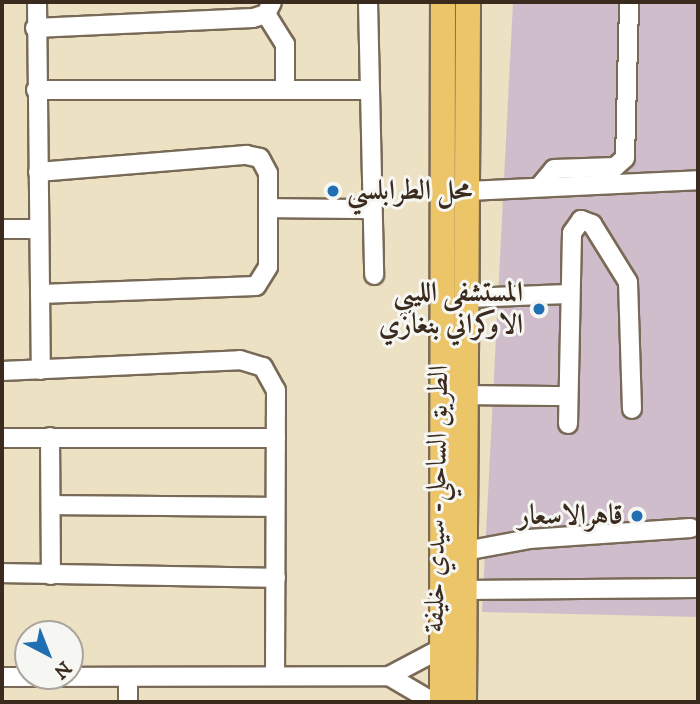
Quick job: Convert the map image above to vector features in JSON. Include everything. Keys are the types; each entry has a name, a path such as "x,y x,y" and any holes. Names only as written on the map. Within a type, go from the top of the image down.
{"highway":[{"path":"442,702 443,2"},
{"name":"الطريق الساحلي- سيدي خليفة","path":"464,702 469,395 468,2"}],"street":[{"path":"37,2 41,370"},
{"path":"368,2 374,275"},
{"path":"539,187 554,169 615,167 625,158 629,2"},
{"path":"36,28 269,8 285,44 285,90"},
{"path":"36,90 370,90"},
{"path":"38,172 253,155 266,165 268,208 268,267 256,286 40,294"},
{"path":"468,191 698,180"},
{"path":"268,208 372,209"},
{"path":"568,424 572,228 587,220 622,269 632,297 632,409"},
{"path":"2,229 39,229"},
{"path":"468,298 569,294"},
{"path":"2,371 253,361 276,390 275,676"},
{"path":"469,395 569,396"},
{"path":"50,437 51,575"},
{"path":"2,438 275,438"},
{"path":"51,505 275,507"},
{"path":"465,551 529,539 691,528"},
{"path":"2,573 275,578"},
{"path":"464,590 698,588"},
{"path":"2,677 389,676 442,648"},
{"path":"389,676 433,702"},
{"path":"128,678 128,702"}],"shaded area":[{"path":"513,2 698,2 698,617 482,612"}],"place":[{"name":"محل الطرابلسي","path":"333,191"},
{"name":"المستشفى الليبي الاوكراني بنغازي","path":"539,309"},
{"name":"قاهرالاسعار","path":"637,516"}]}
